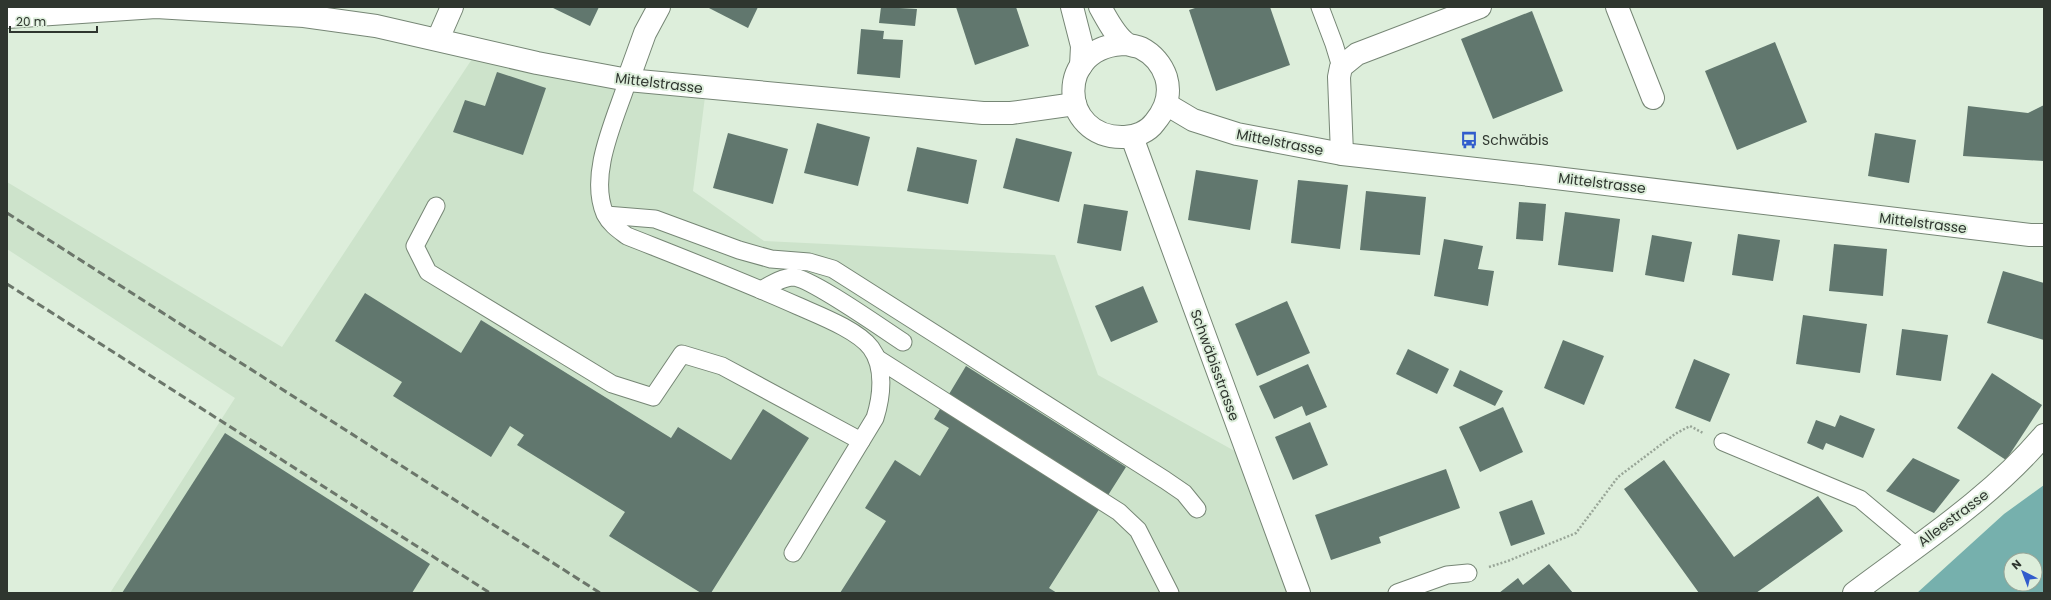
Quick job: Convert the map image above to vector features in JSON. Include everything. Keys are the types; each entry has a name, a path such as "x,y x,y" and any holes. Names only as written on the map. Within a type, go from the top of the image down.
{"street":[{"name":"Mittelstrasse","path":"7,18 93,9 156,7 249,9 339,20 438,39 537,63 628,80 983,113 1011,113 1075,104"},
{"path":"438,39 452,7"},
{"path":"628,80 645,33 659,7"},
{"path":"1072,7 1082,46 1081,66"},
{"path":"1100,7 1116,32 1127,44"},
{"path":"1342,154 1338,77 1340,67 1357,54 1480,7"},
{"path":"1617,7 1653,98"},
{"path":"1113,44 1127,44 1140,48 1152,55 1160,65 1167,84 1166,104 1161,115 1153,125 1132,137 1112,138 1098,132 1086,123 1075,104 1074,81 1081,66 1088,56 1100,48 1113,44"},
{"name":"Mittelstrasse","path":"1166,104 1193,120 1237,134 1342,154 1547,177 2030,236 2044,235"},
{"name":"Schwäbisstrasse","path":"1132,137 1299,593"},
{"name":"Alleestrasse","path":"1854,593 1994,487 2025,458 2044,435"}],"lane":[{"path":"1320,7 1334,44 1340,67"},
{"path":"628,80 600,167 600,195 606,215 613,226 628,236 762,290 832,321 854,334 870,346 878,359 1119,512 1138,530 1170,593"},
{"path":"436,206 414,246 428,272 612,384 653,397 682,354 722,366 861,441"},
{"path":"606,215 655,219 739,250 771,259 809,262 833,269 1165,480 1184,493 1198,509"},
{"path":"762,290 778,281 793,277 816,286 903,342"},
{"path":"793,553 875,418 881,397 878,359"},
{"path":"1723,442 1860,500 1916,546"},
{"path":"1397,593 1447,575 1468,573"}],"path":[{"path":"1468,573 1508,561 1576,532 1618,477 1675,434 1690,426 1723,442"}],"shaded area":[{"path":"472,59 706,89 693,191 764,241 1055,255 1098,375 1249,459 1299,593 110,593 235,398 7,249 7,182 282,347"}],"water":[{"path":"2044,485 2044,593 1917,593 2004,514"}],"building":[{"path":"551,7 599,7 590,26"},
{"path":"707,7 758,7 748,28"},
{"path":"881,7 917,9 915,26 879,23"},
{"path":"956,7 1016,7 1029,46 975,65"},
{"path":"1198,7 1270,7 1290,65 1216,91 1189,10"},
{"path":"1532,11 1563,91 1493,119 1461,39"},
{"path":"861,29 884,31 883,39 903,40 900,78 857,74"},
{"path":"1775,42 1807,122 1737,150 1705,71"},
{"path":"497,72 546,88 523,155 453,132 465,100 485,106"},
{"path":"2044,105 2044,161 1963,156 1968,106 2028,113"},
{"path":"817,123 870,137 858,186 804,173"},
{"path":"728,133 788,149 773,204 713,188"},
{"path":"1875,133 1916,140 1909,183 1868,176"},
{"path":"1016,138 1072,152 1059,202 1003,188"},
{"path":"917,147 977,160 968,204 907,191"},
{"path":"1196,170 1258,180 1250,230 1188,220"},
{"path":"1298,180 1348,185 1340,249 1291,243"},
{"path":"1366,191 1426,197 1420,255 1360,250"},
{"path":"1519,202 1546,204 1543,241 1516,239"},
{"path":"1084,204 1128,211 1121,251 1077,243"},
{"path":"1565,212 1620,219 1613,272 1558,265"},
{"path":"1738,234 1780,240 1773,281 1732,275"},
{"path":"1652,235 1692,242 1684,282 1645,275"},
{"path":"1444,239 1483,246 1478,269 1494,271 1488,306 1434,296"},
{"path":"1834,244 1887,249 1883,296 1829,291"},
{"path":"2003,271 2044,283 2044,340 1987,323"},
{"path":"1143,286 1158,322 1111,342 1095,306"},
{"path":"365,293 461,353 481,320 671,438 678,427 731,460 763,409 809,438 711,593 701,593 609,536 625,512 517,445 524,435 510,426 491,457 393,396 402,382 335,341"},
{"path":"1287,301 1310,353 1257,376 1235,324"},
{"path":"1803,315 1867,324 1860,373 1796,364"},
{"path":"1902,329 1948,335 1941,381 1896,375"},
{"path":"1563,340 1604,356 1584,405 1544,388"},
{"path":"1408,349 1449,369 1437,394 1396,374"},
{"path":"1694,359 1730,374 1710,422 1675,408"},
{"path":"1308,364 1327,407 1306,416 1302,406 1274,419 1259,386"},
{"path":"966,366 1126,467 1049,588 1057,593 840,593 886,521 865,508 895,460 920,476 949,428 934,419"},
{"path":"1460,370 1503,391 1495,406 1453,386"},
{"path":"1992,373 2042,405 2006,460 1957,428"},
{"path":"1503,407 1523,452 1480,472 1459,427"},
{"path":"1840,415 1875,429 1863,458 1826,443 1823,450 1807,443 1816,420 1835,427"},
{"path":"1310,422 1328,465 1293,480 1275,437"},
{"path":"225,433 430,564 412,593 122,593"},
{"path":"1913,458 1960,480 1934,513 1886,491"},
{"path":"1664,460 1734,557 1818,496 1843,531 1756,593 1699,593 1624,489"},
{"path":"1446,469 1460,508 1379,537 1381,543 1331,560 1315,515"},
{"path":"1532,500 1545,534 1511,546 1499,512"},
{"path":"1549,564 1573,593 1499,593 1518,578 1523,585"}],"railway":[{"path":"7,213 600,593"},
{"path":"7,284 490,593"}],"place":[{"name":"Schwäbis","path":"1469,140"}]}
